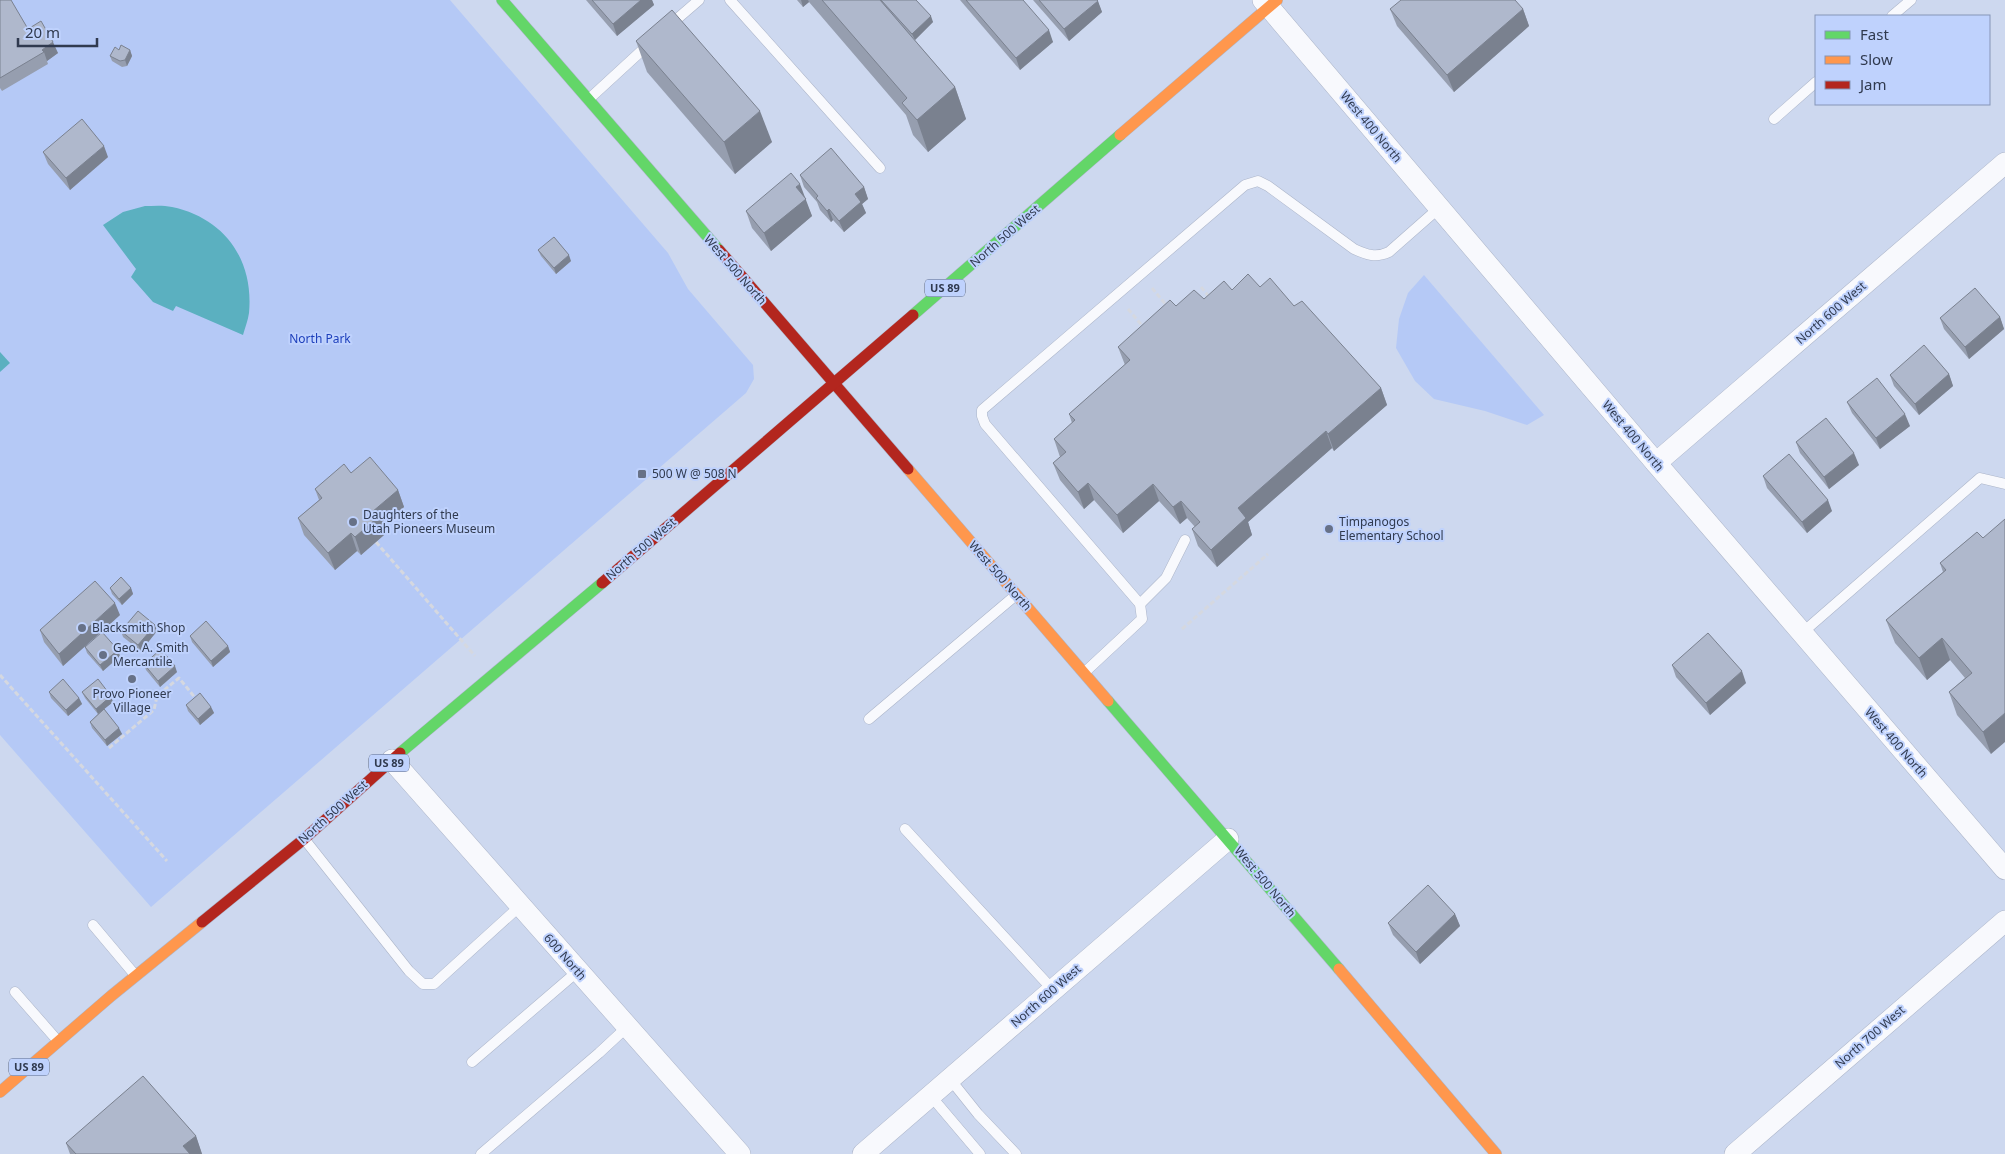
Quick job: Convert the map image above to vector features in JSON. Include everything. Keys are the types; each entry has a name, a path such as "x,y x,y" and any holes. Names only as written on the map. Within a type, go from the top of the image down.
{"main road":[{"name":"West 500 North","path":"502,0 1228,839 1496,1154"},
{"name":"North 500 West","path":"0,1092 136,976 304,839 392,760 834,384 1270,2"}],"street":[{"name":"West 400 North","path":"1270,2 1439,208 2005,869"},
{"name":"North 600 West","path":"1656,463 2005,163"},
{"name":"600 North","path":"392,760 740,1154"},
{"name":"North 600 West","path":"863,1154 1228,839"},
{"name":"North 700 West","path":"1735,1154 2005,921"}],"lane":[{"path":"588,100 699,0"},
{"path":"730,0 880,168"},
{"path":"1893,15 1911,0"},
{"path":"1774,119 1815,83"},
{"path":"1084,672 1142,619 1140,604 985,424 982,410 1245,185 1258,181 1268,186 1354,249 1367,255 1380,256 1389,252 1439,208"},
{"path":"1802,633 1980,478 2005,484"},
{"path":"1140,604 1166,578 1185,540"},
{"path":"869,719 1017,595"},
{"path":"905,829 1052,990"},
{"path":"304,839 409,971 423,984 434,984 520,906"},
{"path":"93,925 136,976"},
{"path":"472,1062 578,971"},
{"path":"15,992 59,1042"},
{"path":"481,1154 627,1027"},
{"path":"950,1079 978,1114 1016,1154"},
{"path":"930,1096 980,1154"}],"path":[{"path":"1140,274 1172,313"},
{"path":"1202,287 1213,302"},
{"path":"1116,295 1148,333"},
{"path":"376,542 493,676"},
{"path":"1182,629 1268,554"},
{"path":"0,675 167,861"},
{"path":"109,748 154,710 157,696 179,678 197,700"}],"green space":[{"name":"North Park","path":"0,0 450,0 668,253 688,289 753,365 754,379 746,393 151,907 0,735"},
{"path":"1424,275 1544,415 1527,425 1485,411 1434,399 1415,381 1396,348 1399,319 1408,293"}],"shaded area":[{"path":"145,206 169,206 190,212 221,231 232,244 241,259 249,293 249,313 243,335 176,306 173,311 153,302 131,277 136,269 103,225 123,212"},
{"path":"0,352 10,363 0,372"}],"building":[{"path":"0,0 11,0 28,29 41,21 53,42 42,50 44,52 0,78"},
{"path":"592,0 641,0 613,24"},
{"path":"822,0 880,0 955,87 917,120 902,103 907,98"},
{"path":"881,0 916,0 931,16 912,34"},
{"path":"966,0 1023,0 1049,30 1016,58"},
{"path":"1039,0 1097,0 1098,1 1064,29"},
{"path":"1401,0 1515,0 1523,9 1447,75 1390,9"},
{"path":"672,10 760,111 724,142 636,41"},
{"path":"121,45 130,50 125,60 120,61 110,56 115,47 119,50"},
{"path":"82,119 104,146 66,178 43,152"},
{"path":"831,148 864,187 855,194 861,202 839,221 829,209 827,211 816,198 818,196 800,175"},
{"path":"791,173 800,184 796,187 806,199 764,233 746,211"},
{"path":"554,237 569,255 554,268 538,250"},
{"path":"1248,274 1260,287 1270,278 1294,306 1302,301 1381,388 1328,434 1326,431 1238,508 1246,518 1211,550 1192,529 1200,522 1181,501 1173,507 1153,484 1117,515 1088,483 1078,492 1053,463 1066,452 1054,439 1075,420 1069,414 1130,360 1118,347 1170,300 1176,306 1194,290 1204,299 1224,281 1232,290"},
{"path":"1975,288 2000,317 1965,347 1940,318"},
{"path":"1924,345 1949,374 1915,404 1890,375"},
{"path":"1877,378 1905,414 1876,438 1847,402"},
{"path":"1826,418 1854,453 1824,477 1796,442"},
{"path":"1789,454 1828,500 1802,522 1763,476"},
{"name":"Daughters of the Utah Pioneers Museum","path":"370,457 398,490 372,512 377,518 355,537 351,533 328,553 298,518 322,498 315,489 344,464 351,473"},
{"path":"2005,519 2005,713 1983,732 1949,692 1972,673 1942,638 1919,658 1886,620 1946,570 1940,563 1977,532 1983,538"},
{"path":"121,577 131,588 119,599 110,588"},
{"path":"95,581 115,603 59,654 40,630"},
{"path":"138,611 155,625 138,645 121,631"},
{"path":"206,621 228,646 211,661 190,636"},
{"name":"Geo. A. Smith Mercantile","path":"102,632 118,650 100,665 85,647"},
{"path":"1708,633 1742,671 1706,703 1672,665"},
{"path":"161,649 175,666 158,681 144,664"},
{"path":"63,679 79,698 66,710 49,692"},
{"path":"98,679 111,696 96,709 82,692"},
{"path":"200,693 211,707 198,719 186,705"},
{"path":"104,709 119,728 105,740 90,722"},
{"path":"1428,885 1455,914 1416,952 1388,923"},
{"path":"143,1076 196,1136 183,1146 190,1154 76,1154 66,1143"}],"traffic: fast":[{"path":"502,0 719,250"},
{"path":"913,315 1120,135"},
{"path":"400,753 602,583"},
{"path":"1108,701 1339,969"}],"traffic: slow":[{"path":"1120,135 1277,0"},
{"path":"908,469 1108,701"},
{"path":"0,1092 111,996 202,922"},
{"path":"1339,969 1496,1154"}],"traffic: jam":[{"path":"719,250 908,469"},
{"path":"602,583 913,315"},
{"path":"202,922 304,839 400,753"}],"place":[{"name":"500 W @ 508 N","path":"642,474"},
{"name":"Daughters of the Utah Pioneers Museum","path":"353,522"},
{"name":"Timpanogos Elementary School","path":"1329,529"},
{"name":"Blacksmith Shop","path":"82,628"},
{"name":"Geo. A. Smith Mercantile","path":"103,655"},
{"name":"Provo Pioneer Village","path":"132,679"}]}
